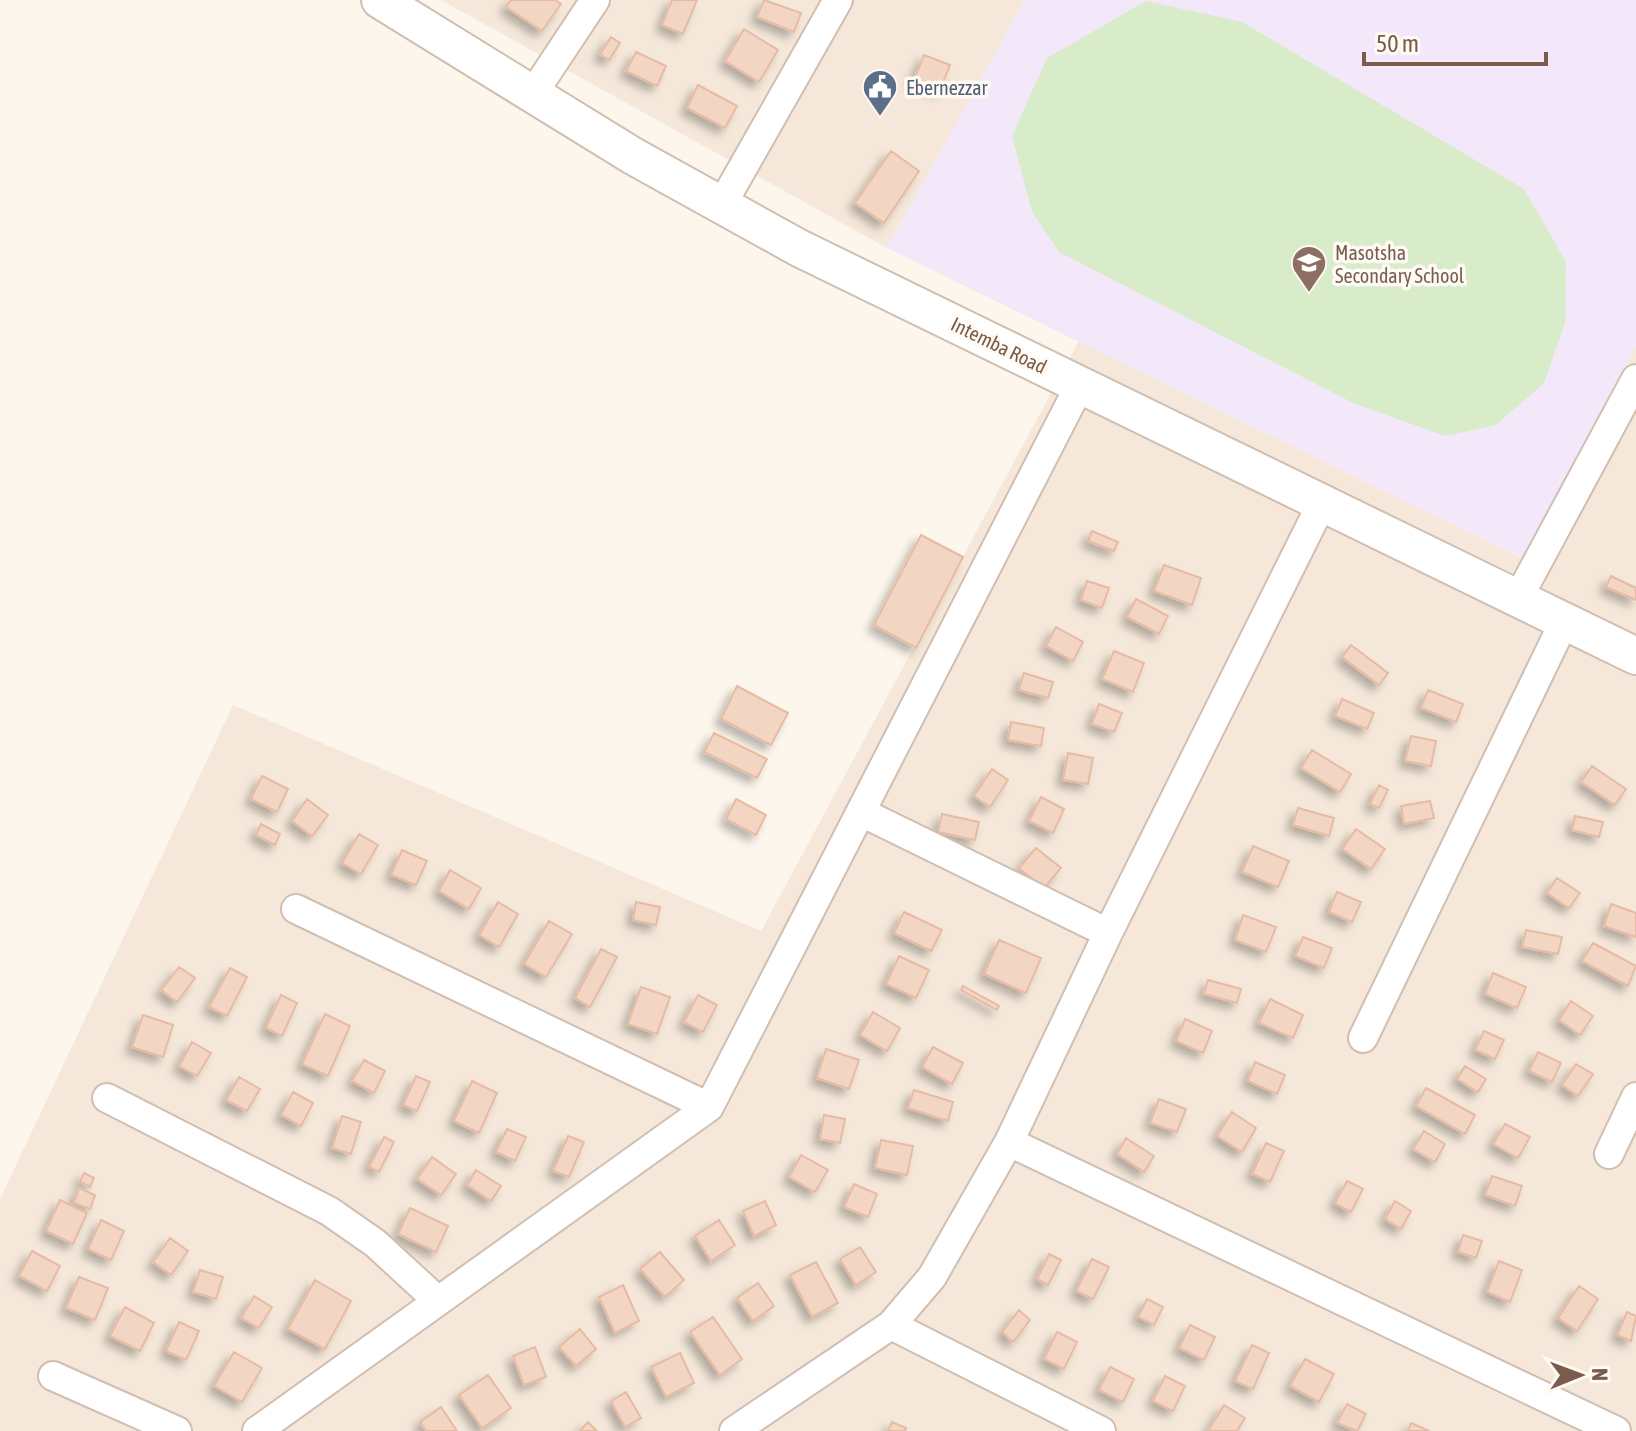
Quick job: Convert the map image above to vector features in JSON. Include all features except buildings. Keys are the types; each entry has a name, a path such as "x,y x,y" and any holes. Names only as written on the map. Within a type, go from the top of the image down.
{"street":[{"name":"Intemba Road","path":"380,0 532,95 721,206 1636,656"},
{"path":"532,95 595,0"},
{"path":"721,206 838,0"},
{"path":"1517,600 1636,379"},
{"path":"257,1431 709,1107 1080,385"},
{"path":"734,1431 891,1325 932,1277 1009,1142 1108,933 1322,503"},
{"path":"1363,1038 1564,622"},
{"path":"861,812 1108,933"},
{"path":"296,909 709,1107"},
{"path":"1609,1154 1636,1097"},
{"path":"107,1098 329,1211 375,1243 438,1301"},
{"path":"1009,1142 1616,1431"},
{"path":"891,1325 1101,1431"},
{"path":"53,1376 177,1431"}],"shaded area":[{"path":"441,0 1025,0 887,248"},
{"name":"Masotsha Secondary School","path":"1025,0 1636,0 1636,347 1524,559 887,248"},
{"path":"1079,341 1523,559 1636,347 1636,1431 0,1431 0,1199 233,705 761,931"}],"green space":[{"path":"1146,1 1242,22 1524,189 1566,262 1565,323 1544,383 1496,425 1445,436 1353,403 1059,252 1032,212 1012,136 1047,58"}],"place":[{"name":"Ebernezzar","path":"880,118"},
{"name":"Masotsha Secondary School","path":"1309,294"}]}
